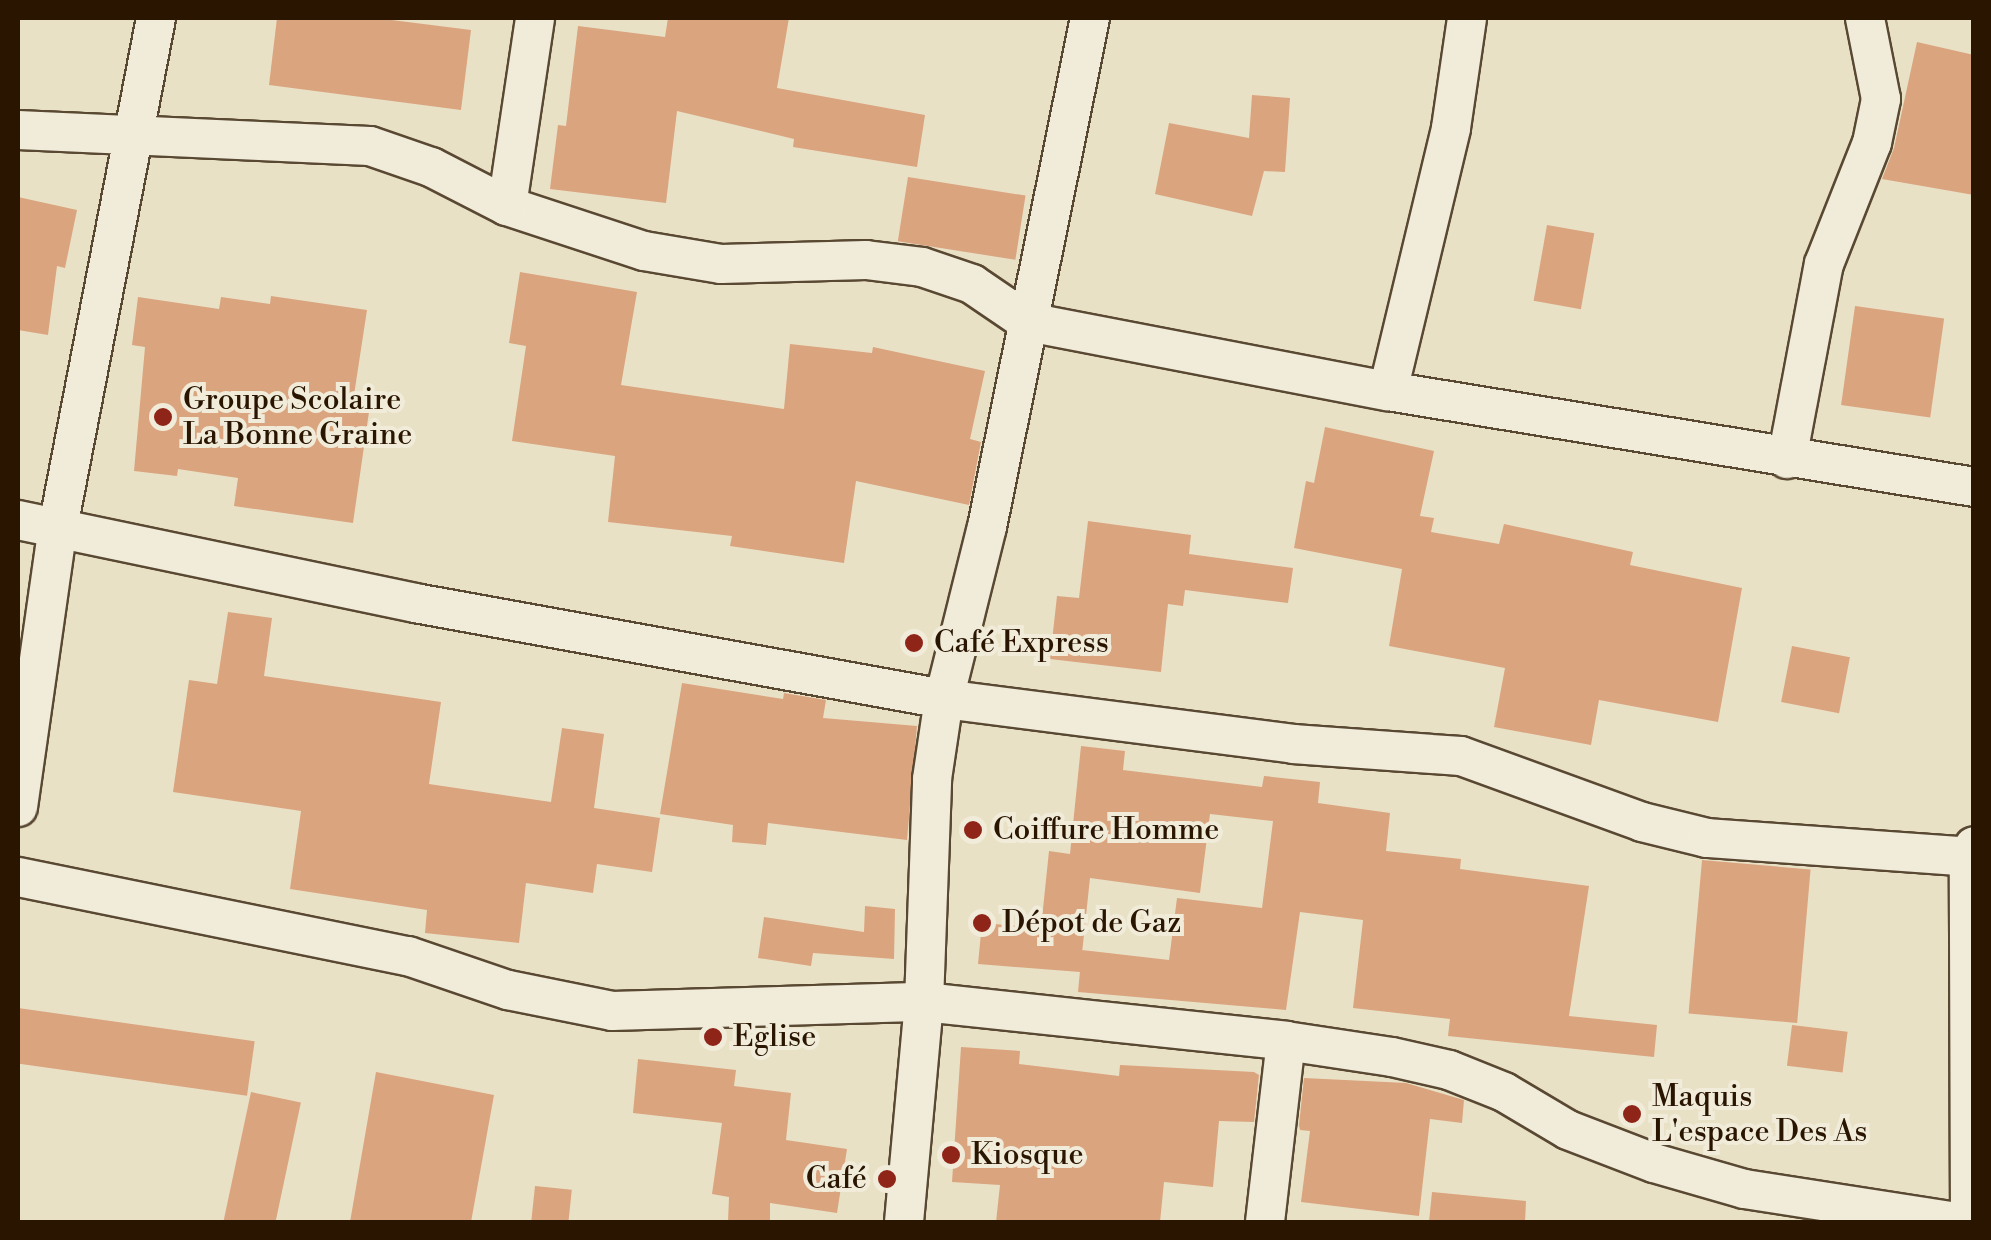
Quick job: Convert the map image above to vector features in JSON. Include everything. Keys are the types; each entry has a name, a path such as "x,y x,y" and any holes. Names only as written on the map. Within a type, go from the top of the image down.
{"street":[{"path":"18,807 58,527 156,18"},
{"path":"507,206 536,18"},
{"path":"904,1222 924,1002 932,779 944,699 986,527 1090,18"},
{"path":"1388,392 1451,128 1467,18"},
{"path":"1786,459 1824,264 1844,204 1872,143 1880,99 1865,18"},
{"path":"18,130 370,146 431,166 507,206 644,251 722,264 866,260 922,268 972,284 1028,322 1388,392 1974,487"},
{"path":"18,520 414,603 944,699 1293,744 1374,752 1420,750 1461,756 1642,822 1707,838 1777,846 1972,853 1970,1222"},
{"path":"18,877 408,956 508,990 612,1011 924,1002 1286,1041 1449,1070 1504,1092 1568,1130 1654,1162 1744,1189 1958,1222"},
{"path":"1266,1222 1286,1041"}],"building":[{"path":"277,18 376,18 471,30 461,110 269,85"},
{"path":"668,18 789,18 777,88 925,115 917,167 793,147 794,139 677,111 666,203 550,189 558,125 566,126 578,26 665,37"},
{"path":"1917,42 1974,55 1974,195 1882,179 1894,148"},
{"path":"1252,95 1290,98 1285,172 1264,171 1252,216 1155,194 1169,123 1249,138"},
{"path":"908,177 1026,196 1015,260 898,241"},
{"path":"18,197 77,210 65,268 57,266 48,335 18,330"},
{"path":"1547,225 1594,233 1581,309 1534,301"},
{"path":"520,272 637,292 621,385 784,409 790,344 872,353 873,347 985,371 970,439 981,442 969,505 856,481 844,563 730,546 732,536 608,522 615,456 512,441 526,346 509,343"},
{"path":"271,296 367,310 354,395 371,398 353,523 234,506 238,478 178,469 177,476 134,471 145,347 132,345 138,297 219,309 221,297 270,304"},
{"path":"1855,306 1944,319 1930,418 1841,405"},
{"path":"1325,427 1434,451 1420,516 1434,518 1431,532 1499,544 1504,524 1633,552 1630,565 1742,588 1718,722 1599,700 1591,745 1494,727 1505,668 1389,646 1402,569 1294,548 1306,481 1314,483"},
{"path":"1088,521 1191,535 1189,554 1293,568 1288,603 1185,590 1183,606 1168,604 1161,672 1050,659 1057,596 1079,598"},
{"path":"228,612 272,618 264,676 441,702 429,784 551,802 562,728 604,734 594,808 660,818 652,872 597,864 593,893 526,883 519,943 425,933 427,910 290,889 301,811 173,792 189,680 217,684"},
{"path":"1792,646 1850,657 1839,713 1781,702"},
{"path":"682,683 783,699 784,693 826,700 823,718 917,726 907,840 768,823 766,845 732,842 733,825 660,814"},
{"path":"1081,746 1125,751 1123,770 1262,787 1264,776 1320,782 1318,803 1390,813 1386,851 1461,859 1460,869 1589,886 1569,1016 1657,1025 1654,1057 1448,1036 1450,1019 1353,1008 1363,920 1300,912 1286,1010 1078,992 1080,972 978,964 982,923 1041,928 1049,851 1070,854","holes":["1210,814 1273,821 1262,908 1177,898 1169,960 1082,950 1090,878 1200,893"]},
{"path":"1702,860 1811,869 1797,1023 1689,1013"},
{"path":"865,906 895,909 894,959 813,953 811,966 758,958 764,917 864,932"},
{"path":"18,1008 255,1041 247,1096 18,1064"},
{"path":"1792,1025 1848,1032 1843,1073 1787,1066"},
{"path":"961,1047 1020,1051 1019,1064 1119,1076 1120,1065 1254,1072 1259,1075 1254,1122 1219,1121 1213,1187 1164,1182 1160,1222 996,1222 1000,1185 952,1182"},
{"path":"638,1059 736,1070 734,1086 791,1093 786,1140 847,1149 837,1213 770,1203 770,1222 728,1222 729,1197 712,1194 722,1123 633,1113"},
{"path":"376,1072 494,1095 471,1222 350,1222"},
{"path":"1304,1078 1406,1083 1464,1100 1462,1123 1430,1119 1419,1216 1301,1202 1310,1131 1300,1130 1299,1125"},
{"path":"251,1092 301,1103 276,1222 223,1222"},
{"path":"535,1186 572,1190 568,1222 531,1222"},
{"path":"1432,1192 1526,1201 1525,1222 1429,1222"}],"place":[{"name":"Groupe Scolaire La Bonne Graine","path":"163,417"},
{"name":"Café Express","path":"914,643"},
{"name":"Coiffure Homme","path":"973,830"},
{"name":"Dépot de Gaz","path":"982,923"},
{"name":"Eglise","path":"713,1037"},
{"name":"Maquis L'espace Des As","path":"1632,1114"},
{"name":"Kiosque","path":"951,1155"},
{"name":"Café","path":"887,1179"}]}
